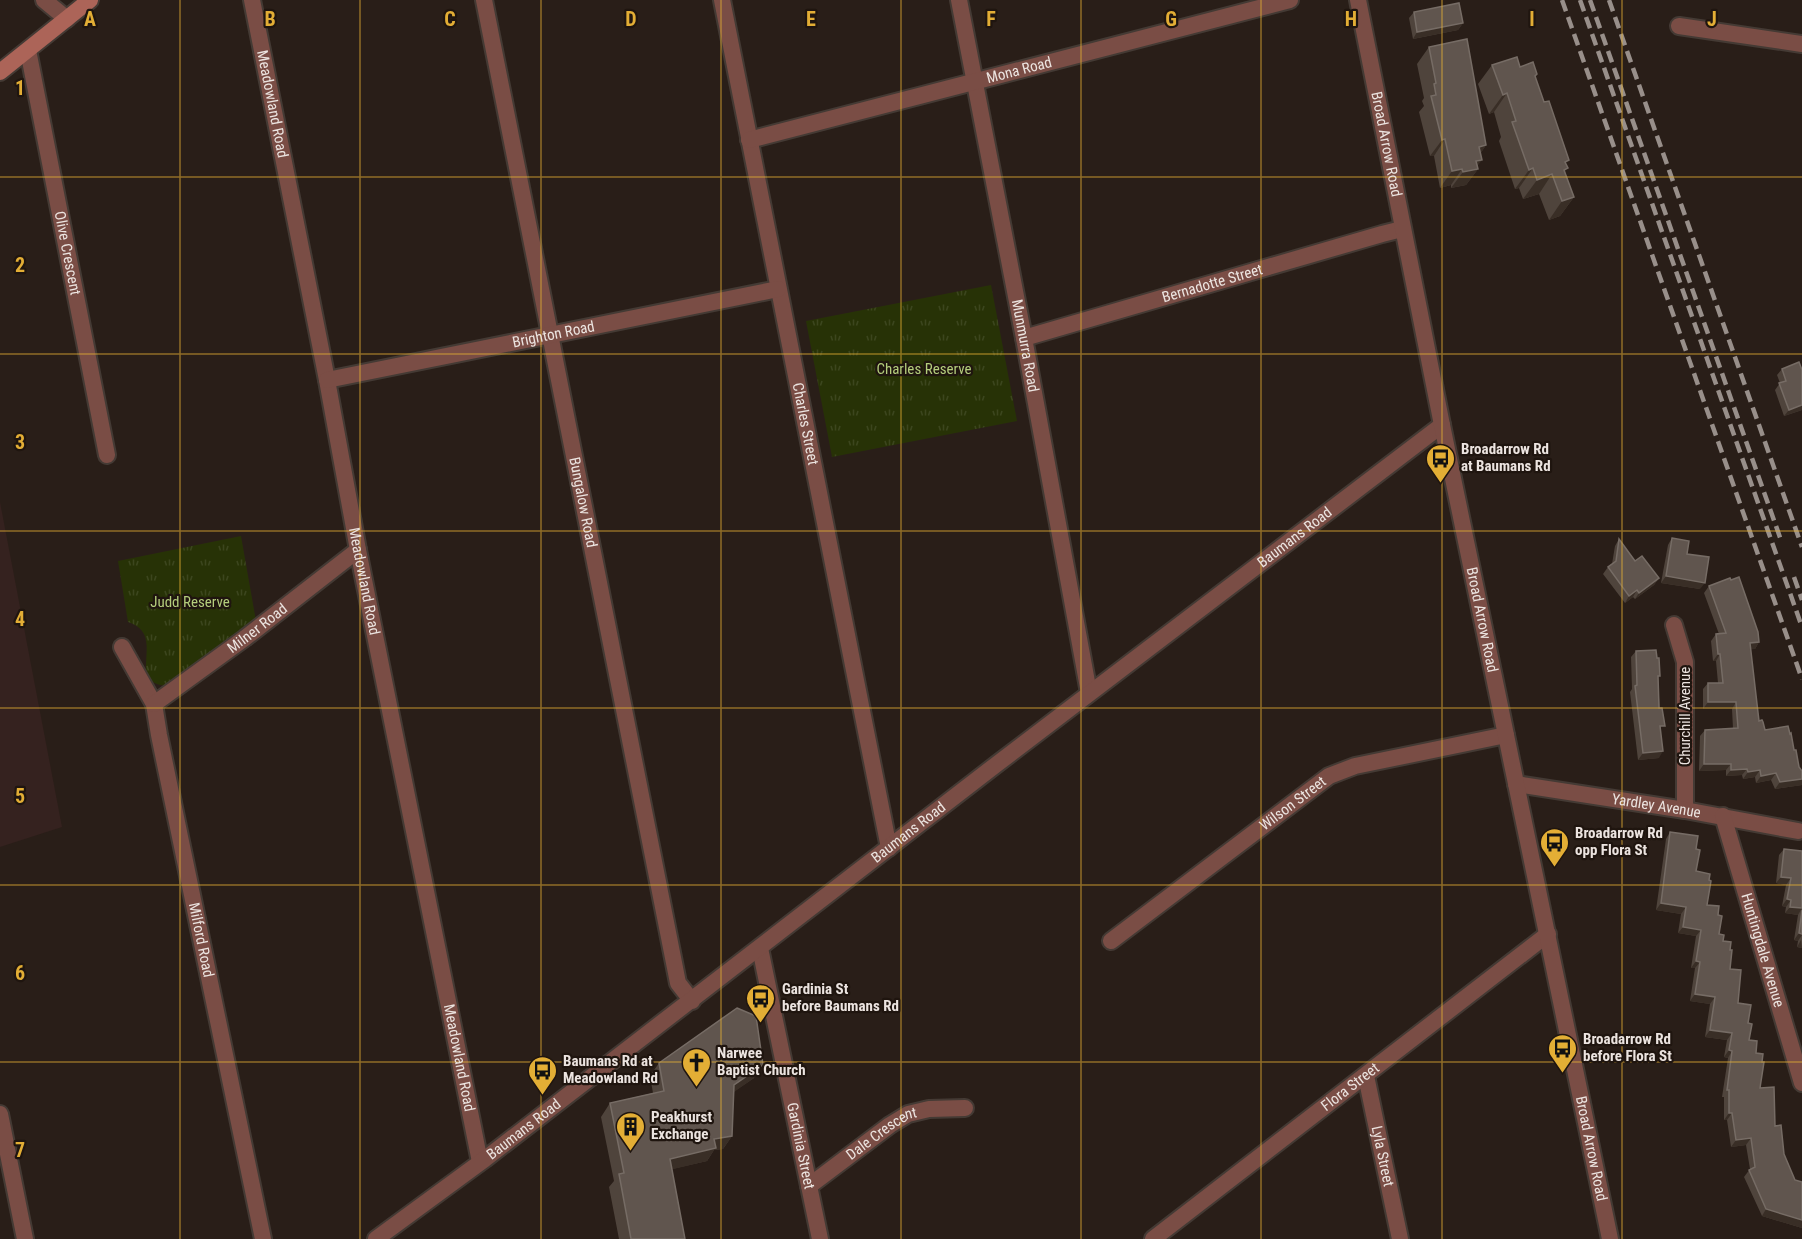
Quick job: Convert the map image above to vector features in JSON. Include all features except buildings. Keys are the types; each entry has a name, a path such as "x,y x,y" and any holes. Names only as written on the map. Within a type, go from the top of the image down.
{"main road":[{"path":"0,72 90,0"}],"street":[{"path":"44,0 67,19"},
{"name":"Meadowland Road","path":"252,0 358,550 480,1162"},
{"name":"Bungalow Road","path":"484,0 678,982 692,1000"},
{"name":"Charles Street","path":"722,0 889,848"},
{"name":"Munmurra Road","path":"959,0 1089,693"},
{"name":"Mona Road","path":"750,140 1290,0"},
{"name":"Broad Arrow Road","path":"1358,0 1402,229 1610,1239"},
{"path":"1679,26 1802,44"},
{"name":"Olive Crescent","path":"28,50 107,455"},
{"name":"Bernadotte Street","path":"1024,338 1402,229"},
{"name":"Brighton Road","path":"327,380 778,289"},
{"name":"Baumans Road","path":"376,1239 480,1162 1089,693 1442,425"},
{"name":"Milner Road","path":"154,704 245,638 358,550"},
{"name":"Churchill Avenue","path":"1674,625 1685,662 1685,810"},
{"name":"Milford Road","path":"122,647 154,704 263,1239"},
{"name":"Wilson Street","path":"1111,941 1329,776 1354,766 1506,735"},
{"name":"Yardley Avenue","path":"1516,784 1724,816 1798,831"},
{"name":"Huntingdale Avenue","path":"1724,816 1802,1083"},
{"name":"Flora Street","path":"1153,1239 1548,934"},
{"name":"Gardinia Street","path":"760,948 820,1239"},
{"name":"Lyla Street","path":"1366,1076 1400,1239"},
{"name":"Dale Crescent","path":"809,1186 908,1114 929,1109 965,1108"},
{"path":"0,1114 25,1239"}],"shaded area":[{"path":"0,502 62,827 0,847"}],"green space":[{"name":"Charles Reserve","path":"991,285 1017,421 832,457 806,321"},
{"name":"Judd Reserve","path":"241,536 256,621 167,686 155,683 146,673 145,636 142,630 128,622 118,561"}],"railway":[{"path":"1562,0 1802,679"},
{"path":"1580,0 1802,627"},
{"path":"1590,0 1782,543"},
{"path":"1609,0 1802,547"},
{"path":"1794,577 1802,600"}],"place":[{"name":"Broadarrow Rd at Baumans Rd","path":"1440,484"},
{"name":"Broadarrow Rd opp Flora St","path":"1554,868"},
{"name":"Gardinia St before Baumans Rd","path":"761,1024"},
{"name":"Broadarrow Rd before Flora St","path":"1562,1074"},
{"name":"Narwee Baptist Church","path":"696,1088"},
{"name":"Baumans Rd at Meadowland Rd","path":"542,1096"},
{"name":"Peakhurst Exchange","path":"630,1152"}]}
